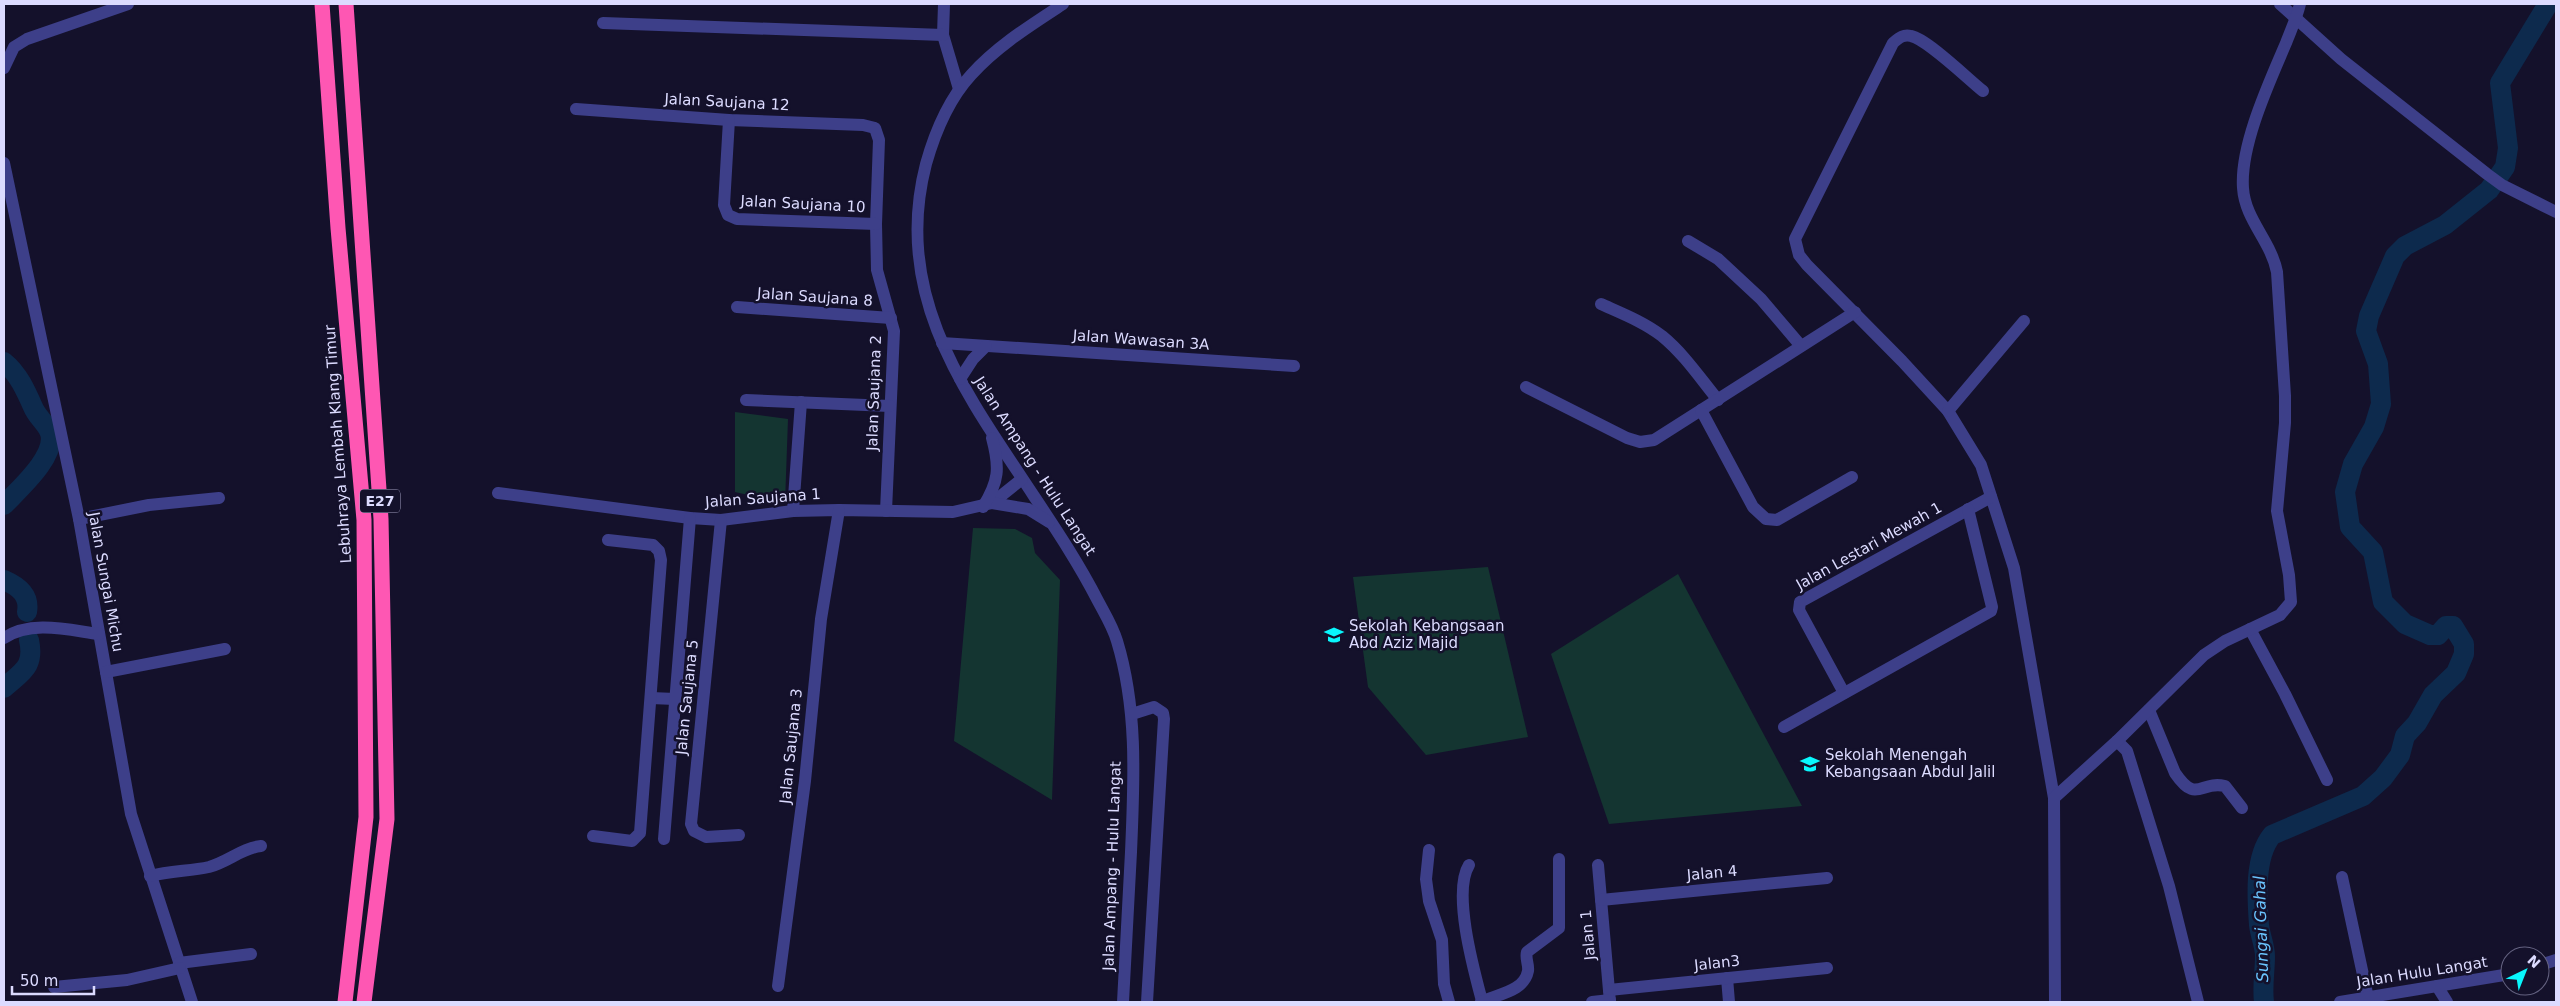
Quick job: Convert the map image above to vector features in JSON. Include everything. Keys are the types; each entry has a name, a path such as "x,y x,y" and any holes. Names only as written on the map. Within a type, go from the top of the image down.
{"highway":[{"name":"Lebuhraya Lembah Klang Timur","path":"322,4 338,228 364,520 366,817 346,998"},
{"name":"E27","path":"346,4 382,529 387,819 365,1000"}],"street":[{"path":"4,68 14,47 27,39 128,4"},
{"path":"944,4 943,35 959,89"},
{"name":"Jalan Ampang - Hulu Langat","path":"1063,4 1006,43 984,61 959,89 932,142 916,210 918,264 926,299 942,343 960,379 1022,479 1078,562 1114,633 1128,685 1132,714 1133,809 1123,1002"},
{"path":"2280,4 2341,60 2487,174 2502,185 2556,212"},
{"path":"2054,798 2117,741 2204,656 2225,641 2280,615 2291,602 2292,594 2277,511 2285,405 2277,272 2275,262 2248,214 2243,188 2245,158 2265,93 2300,4"},
{"path":"603,23 943,35"},
{"path":"1983,91 1924,43 1911,36 1901,36 1893,42 1795,240 1799,255 1807,265 1855,312 1948,411 1982,465 2014,568 2054,798 2055,1002"},
{"name":"Jalan Saujana 12","path":"576,109 729,120 863,124 875,128"},
{"name":"Jalan Saujana 10","path":"729,120 724,205 728,215 738,219 876,224"},
{"name":"Jalan Saujana 2","path":"875,128 879,140 876,224 877,270 894,331 886,511"},
{"name":"Jalan Sungai Michu","path":"4,162 79,519 131,814 192,1002"},
{"path":"1688,241 1718,259 1754,292 1801,346"},
{"path":"1601,304 1642,323 1662,336 1680,354 1718,400"},
{"name":"Jalan Saujana 8","path":"737,307 891,318"},
{"path":"1526,387 1627,438 1640,442 1654,440 1855,312"},
{"path":"1948,411 2024,321"},
{"name":"Jalan Wawasan 3A","path":"942,343 1294,366"},
{"path":"960,379 973,358 986,346"},
{"path":"746,400 890,406"},
{"path":"793,512 801,402"},
{"path":"1701,410 1752,507 1766,520 1777,520 1852,477"},
{"path":"990,429 996,454 997,479 988,505 1028,509 1053,524"},
{"name":"Jalan Saujana 1","path":"498,493 690,518 721,520 793,512 839,510 953,512 988,505 1022,479"},
{"name":"Jalan Lestari Mewah 1","path":"1844,694 1799,610 1800,602 1991,497"},
{"path":"79,519 149,506 219,498"},
{"path":"1784,727 1992,610 1968,509"},
{"name":"Jalan Saujana 3","path":"778,986 805,781 821,619 839,510"},
{"name":"Jalan Saujana 5","path":"664,839 690,518"},
{"name":"Jalan Saujana 5","path":"721,520 691,824 694,831 706,836 739,835"},
{"path":"593,836 632,841 640,833 661,560 659,551 653,545 608,540"},
{"path":"4,638 26,628 49,628 100,634"},
{"path":"2250,629 2286,694 2327,780"},
{"path":"106,672 225,649"},
{"path":"651,698 675,699"},
{"path":"1132,714 1154,707 1163,714 1164,719 1147,1002"},
{"path":"2149,710 2175,773 2181,782 2190,790 2197,791 2220,785 2225,786 2242,808"},
{"path":"2117,741 2127,751 2166,877 2198,1002"},
{"path":"150,876 171,870 210,866 250,847 261,846"},
{"path":"1428,850 1426,879 1429,901 1442,940 1444,984 1449,1002"},
{"path":"1469,865 1465,872 1462,895 1471,961 1482,1002 1512,990 1522,983 1528,973 1528,952 1559,928 1559,859"},
{"name":"Jalan 1","path":"1598,865 1610,997"},
{"path":"2342,876 2368,998"},
{"name":"Jalan 4","path":"1601,900 1827,878"},
{"path":"54,987 127,980 179,966 251,954"},
{"name":"Jalan3","path":"1592,1002 1610,997 1727,978 1827,968"},
{"name":"Jalan Hulu Langat","path":"2340,1002 2368,998 2406,997 2437,986 2500,976"},
{"path":"1727,978 1729,1002"},
{"path":"2437,986 2447,1002"}],"green space":[{"path":"735,412 788,419 785,503 735,492"},
{"path":"973,528 1015,529 1032,538 1035,553 1060,580 1052,800 954,741"},
{"path":"1488,567 1528,737 1426,755 1368,687 1353,577"},
{"path":"1678,574 1802,806 1609,824 1551,654"}],"waterway":[{"name":"Sungai Gahal","path":"2264,1002 2265,952 2259,925 2257,890 2259,866 2266,844 2272,835 2363,796 2383,778 2400,755 2405,736 2417,723 2433,695 2456,673 2464,654 2464,644 2453,626 2446,626 2438,635 2430,635 2405,624 2383,602 2373,552 2350,527 2345,492 2353,464 2374,427 2381,404 2378,364 2366,331 2369,316 2395,256 2405,246 2445,225 2489,190 2505,167 2508,148 2500,83 2548,4"},
{"path":"4,362 17,377 35,411 49,430 51,442 48,452 35,472 4,505"},
{"path":"4,580 18,588 25,596 27,612"},
{"path":"4,688 21,673 28,663 30,657 29,640"}],"place":[{"name":"Sekolah Kebangsaan Abd Aziz Majid","path":"1334,635"},
{"name":"Sekolah Menengah Kebangsaan Abdul Jalil","path":"1810,764"}]}
